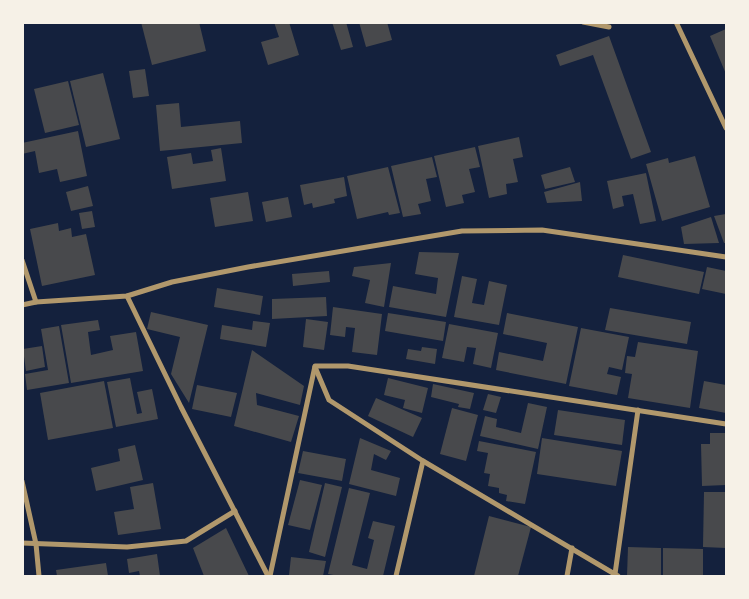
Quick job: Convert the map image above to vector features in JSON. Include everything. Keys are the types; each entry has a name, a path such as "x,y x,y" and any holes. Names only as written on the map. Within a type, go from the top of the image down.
{"street":[{"path":"583,22 609,27"},
{"path":"676,22 726,128"},
{"path":"22,306 36,302 127,296 172,282 248,266 462,231 542,230 726,257"},
{"path":"22,260 36,302"},
{"path":"127,296 234,511 269,576"},
{"path":"269,576 315,366"},
{"path":"315,366 348,366 726,424"},
{"path":"315,366 329,400 423,462 616,575 638,410"},
{"path":"396,576 423,462"},
{"path":"22,481 36,544 38,576"},
{"path":"22,543 127,547 186,541 234,511"},
{"path":"567,576 572,548"}],"building":[{"path":"141,22 199,22 206,51 152,65"},
{"path":"274,22 289,22 299,55 268,65 261,42 279,37"},
{"path":"332,22 346,22 353,47 341,50"},
{"path":"359,22 387,22 392,40 366,47"},
{"path":"726,29 726,74 710,36"},
{"path":"609,36 651,152 631,159 593,55 560,66 556,55"},
{"path":"145,69 149,96 133,98 129,71"},
{"path":"103,73 120,139 86,147 70,81"},
{"path":"68,81 79,125 45,133 34,89"},
{"path":"179,103 181,127 240,121 242,143 160,151 156,105"},
{"path":"78,131 87,176 60,182 57,169 39,173 35,151 22,154 22,143"},
{"path":"519,137 523,157 513,159 518,182 506,184 507,194 489,198 478,146"},
{"path":"475,147 480,167 469,169 475,192 462,195 464,203 446,207 434,156"},
{"path":"221,148 226,181 172,189 167,157 191,153 193,164 213,161 211,150"},
{"path":"695,156 710,207 662,221 646,164 668,158 669,163"},
{"path":"432,157 437,177 426,179 431,201 418,204 421,214 403,217 391,166"},
{"path":"388,167 400,213 389,215 388,212 357,219 347,176"},
{"path":"570,167 575,182 545,189 541,175"},
{"path":"646,173 656,221 640,224 633,194 622,196 624,206 613,209 607,181"},
{"path":"344,177 347,196 334,199 335,203 313,208 312,203 304,205 300,185"},
{"path":"580,182 582,201 547,203 544,192"},
{"path":"88,186 93,206 71,211 66,192"},
{"path":"248,192 253,221 215,227 210,198"},
{"path":"288,197 292,217 266,222 262,202"},
{"path":"92,211 95,227 82,229 79,213"},
{"path":"726,214 726,243 724,243 714,216"},
{"path":"711,217 719,243 684,244 681,227"},
{"path":"58,223 59,231 71,228 72,237 86,234 95,275 42,286 30,229"},
{"path":"419,252 459,253 446,317 389,307 393,286 436,294 438,278 415,274"},
{"path":"623,255 704,272 699,294 618,277"},
{"path":"391,263 384,307 365,303 370,280 352,276 354,267"},
{"path":"707,267 726,271 726,294 702,289"},
{"path":"329,271 330,282 293,286 292,274"},
{"path":"462,276 477,279 472,303 484,305 489,281 507,285 499,325 454,317"},
{"path":"217,288 263,296 260,315 214,307"},
{"path":"326,297 327,316 272,319 272,299"},
{"path":"333,307 382,314 377,355 352,352 355,328 346,327 345,337 330,335"},
{"path":"610,308 691,322 687,344 605,330"},
{"path":"151,312 208,325 189,403 171,374 180,337 147,329"},
{"path":"388,313 446,322 443,341 385,331"},
{"path":"507,313 578,327 566,384 496,370 499,352 543,361 547,343 503,334"},
{"path":"306,319 328,322 324,350 303,347"},
{"path":"98,320 100,330 88,332 91,355 113,350 110,336 136,332 143,371 71,383 61,325"},
{"path":"253,321 270,323 266,347 220,339 222,325 252,330"},
{"path":"449,324 498,333 491,368 473,364 476,348 467,347 464,362 442,358"},
{"path":"59,326 69,383 27,390 25,374 48,370 41,329"},
{"path":"581,328 629,337 622,370 609,367 607,374 621,377 617,395 569,386"},
{"path":"638,342 698,351 690,408 628,398 632,374 625,373 627,356 635,357"},
{"path":"42,346 45,367 26,371 23,349"},
{"path":"422,347 437,349 435,364 406,359 408,349 421,351"},
{"path":"252,350 304,386 300,405 256,393 257,405 299,416 291,442 234,426"},
{"path":"130,378 137,414 142,413 137,392 152,389 158,419 116,427 107,382"},
{"path":"388,378 428,388 422,413 403,408 405,400 384,395"},
{"path":"104,381 113,428 48,440 40,393"},
{"path":"704,381 726,385 726,413 699,408"},
{"path":"433,384 474,393 470,409 458,407 459,404 431,397"},
{"path":"197,385 237,393 231,417 192,409"},
{"path":"488,394 501,397 496,413 483,410"},
{"path":"376,398 422,418 413,437 368,416"},
{"path":"528,403 547,407 538,449 480,436 485,416 497,419 496,427 521,433"},
{"path":"452,408 478,415 466,461 440,454"},
{"path":"558,410 625,420 622,445 554,435"},
{"path":"710,433 726,433 726,485 702,486 701,444 710,444"},
{"path":"360,438 391,451 386,460 374,454 371,470 400,478 396,496 349,484"},
{"path":"542,438 622,451 616,486 537,474"},
{"path":"479,441 536,452 525,504 506,501 507,495 499,493 499,488 488,486 490,474 484,473 488,453 477,451"},
{"path":"135,445 143,480 96,491 91,468 120,461 118,449"},
{"path":"303,451 346,459 342,481 298,473"},
{"path":"300,480 322,485 310,530 288,525"},
{"path":"153,483 161,529 118,535 114,512 134,509 130,487"},
{"path":"325,483 342,487 325,557 309,552"},
{"path":"349,488 370,493 352,565 367,569 374,540 368,538 373,521 395,526 383,576 339,576 328,574"},
{"path":"704,492 726,492 726,548 703,547"},
{"path":"489,516 531,527 518,576 474,576"},
{"path":"226,528 249,576 204,576 193,548"},
{"path":"628,547 661,548 661,576 627,576"},
{"path":"663,548 703,549 703,575 663,576"},
{"path":"157,554 160,576 140,576 139,571 129,573 127,559"},
{"path":"291,557 326,561 323,576 289,575"},
{"path":"106,563 108,576 57,576 56,570"}]}
